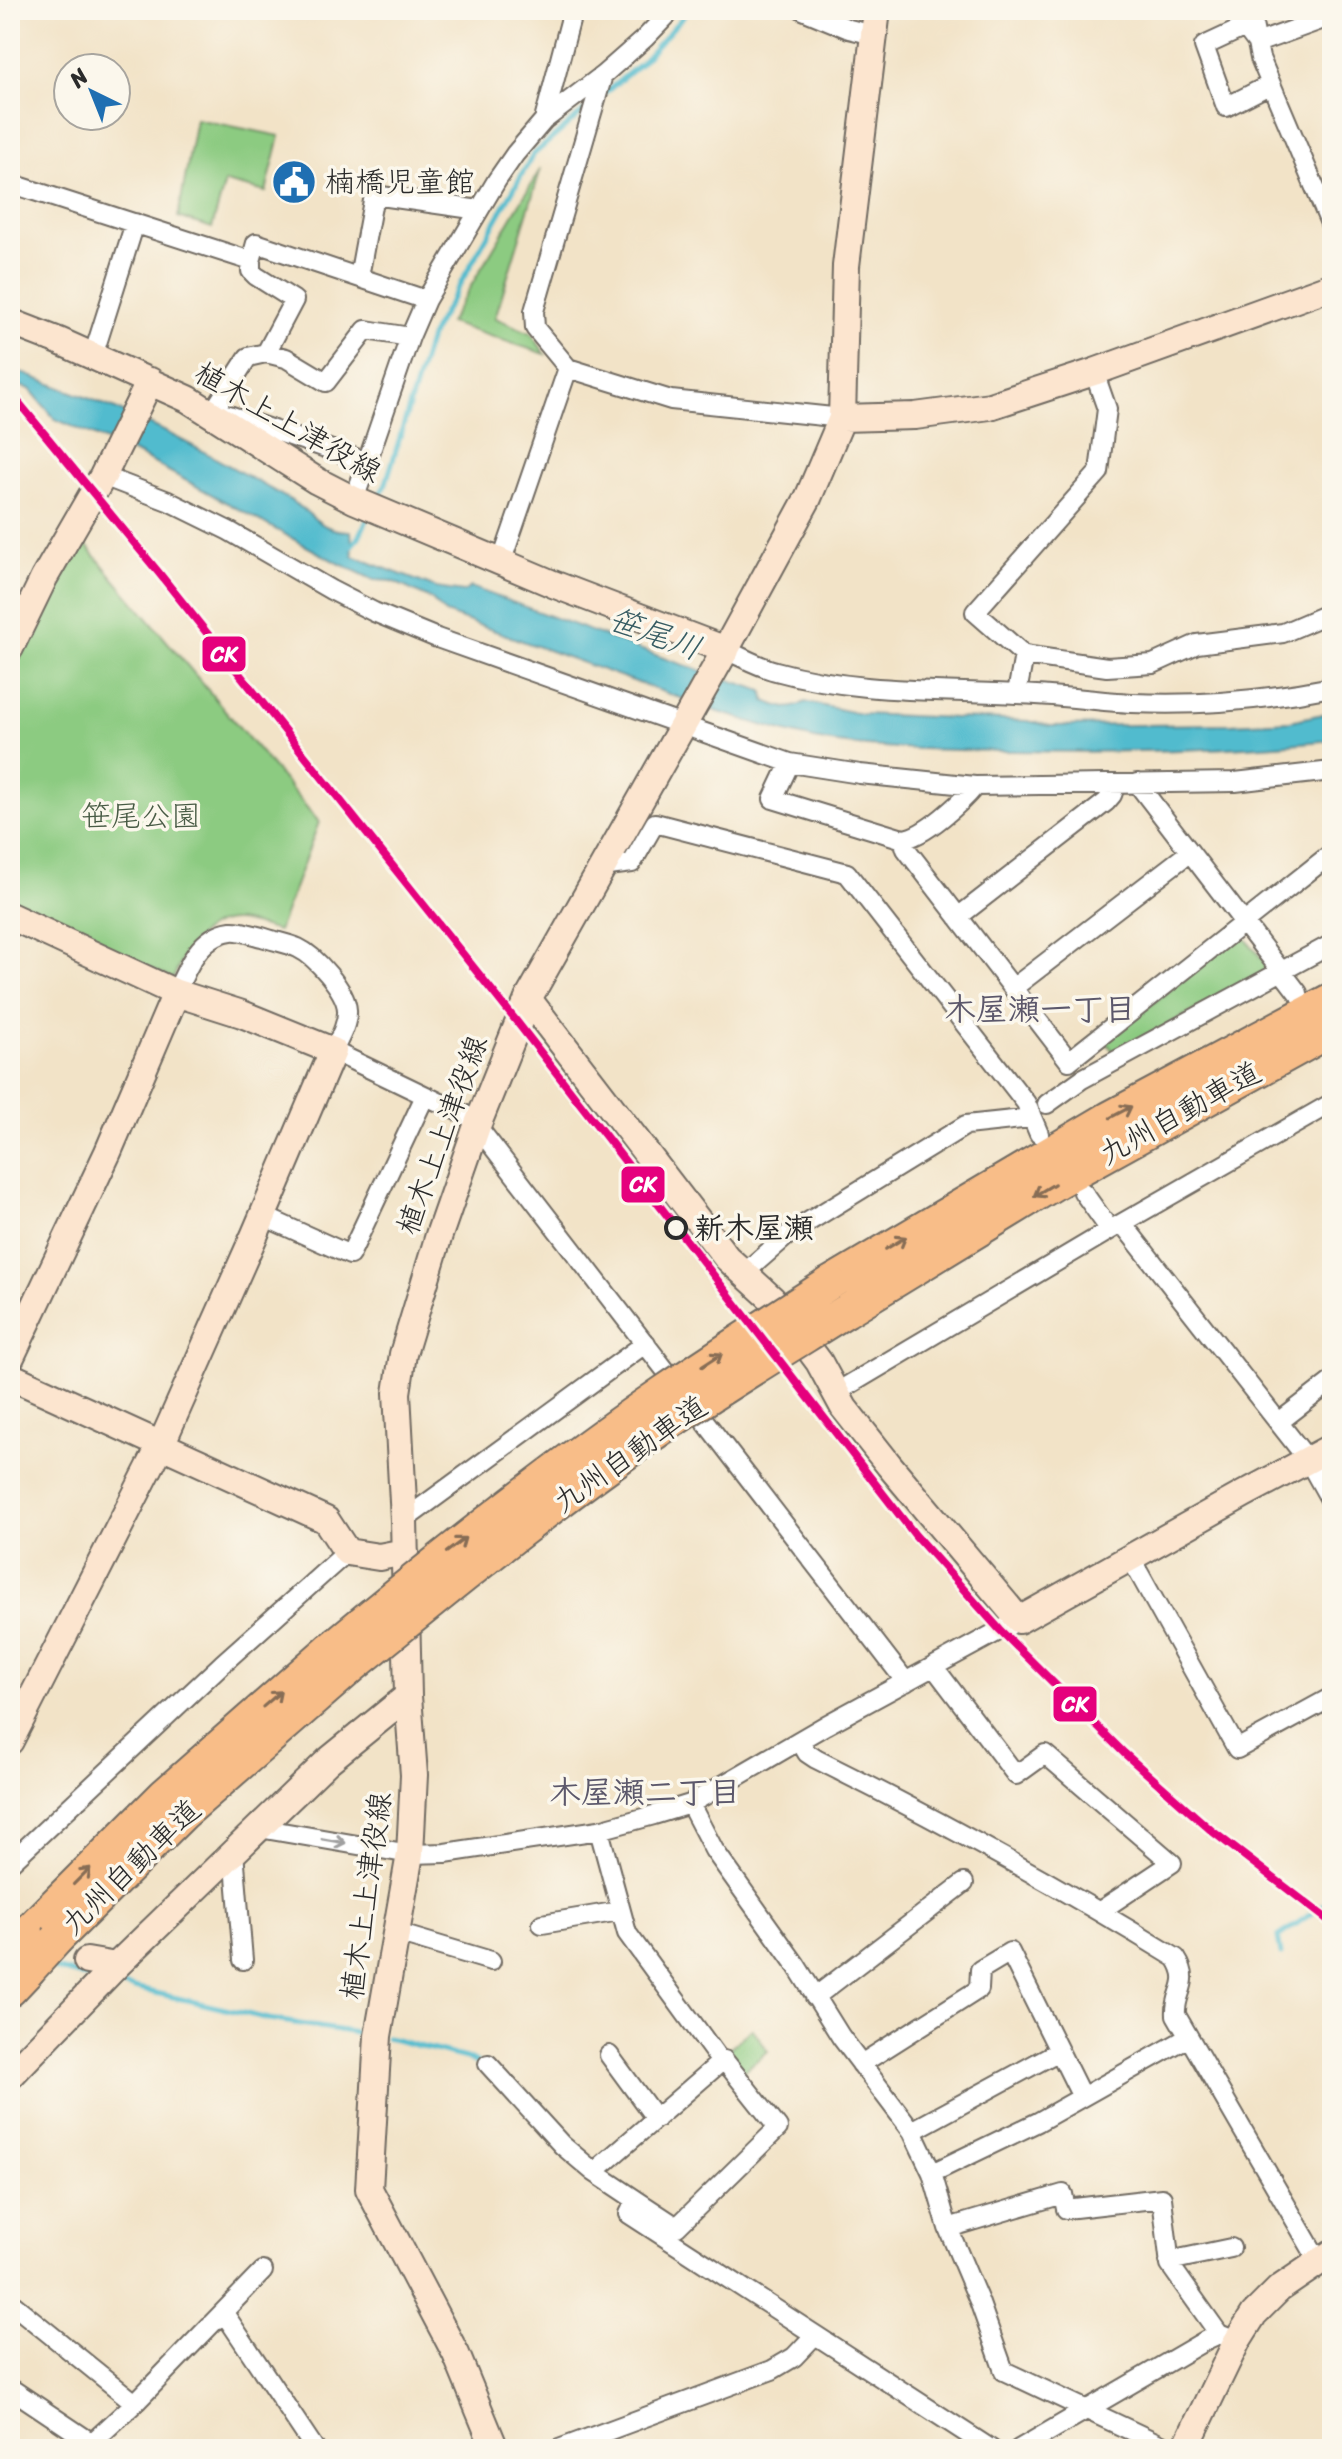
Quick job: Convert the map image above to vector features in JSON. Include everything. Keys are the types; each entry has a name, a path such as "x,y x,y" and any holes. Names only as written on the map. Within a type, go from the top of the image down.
{"highway":[{"name":"九州自動車道","path":"26,1956 183,1814 435,1561 557,1468 662,1393 830,1283 1109,1118 1332,999"},
{"name":"九州自動車道","path":"339,1659 456,1581 677,1417 1057,1182 1332,1030"}],"street":[{"path":"544,120 573,10"},
{"path":"354,500 410,337 426,300 515,154 544,120 603,75 672,10"},
{"path":"803,10 849,29 875,22 846,266 842,418 808,498 723,654 774,671 834,682 903,690 1017,693 1134,703 1215,701 1297,694 1332,687"},
{"path":"1250,10 1260,58 1332,228"},
{"path":"1257,43 1332,16"},
{"path":"1257,43 1245,27 1204,46 1226,107 1271,84"},
{"path":"603,75 534,311 535,328 568,368 671,400 842,418 915,416 990,406 1332,286"},
{"path":"22,187 251,261"},
{"path":"359,277 374,195 479,210"},
{"path":"93,356 135,223"},
{"path":"266,353 294,300 251,271 256,243 426,300"},
{"name":"植木上上津役線","path":"10,322 93,356 146,389 205,406 317,481 354,500 723,654 528,999 477,1124 439,1235 403,1354 397,1393 408,1696 414,1775 410,1854 378,2037 369,2189 456,2354 495,2449"},
{"path":"367,462 205,406 248,357 266,353 286,358 326,382 366,330 410,337"},
{"path":"501,563 568,368"},
{"path":"1094,372 1107,409 1099,472 975,612 1024,655 1107,667 1153,664 1197,644 1283,633 1332,612"},
{"path":"10,648 44,578 104,472 146,389"},
{"path":"104,472 229,531 374,612 437,638 686,720 790,763 975,786 1235,782 1332,771"},
{"path":"1017,693 1024,655"},
{"path":"790,763 773,799 903,839 914,838 965,798 975,786"},
{"path":"1137,783 1298,993"},
{"path":"958,917 1106,802 1116,784"},
{"path":"601,867 632,863 655,823 847,873 1026,1103 1035,1126 966,1125 790,1233 743,1274"},
{"path":"903,839 906,849 1082,1079"},
{"path":"1013,988 1190,852"},
{"path":"1069,1061 1332,853"},
{"path":"10,916 176,993 242,1014 333,1051 477,1124 906,1682"},
{"path":"10,1359 108,1152 190,960 210,940 231,931 298,948 312,958 341,992 347,1009 344,1027 161,1445 10,1741"},
{"path":"1047,1104 1082,1079 1332,944"},
{"path":"528,999 717,1245 743,1274 772,1299 819,1362 844,1408 889,1465 1019,1620"},
{"path":"263,1216 350,1255 425,1096"},
{"path":"837,1392 1332,1103"},
{"path":"1083,1192 1116,1227 1279,1422 1308,1460 1332,1503"},
{"path":"404,1520 646,1343"},
{"path":"10,1376 326,1520 347,1552 379,1557 405,1552"},
{"path":"1279,1422 1332,1381"},
{"path":"259,1828 410,1854 445,1853 599,1830 690,1804 1332,1447"},
{"path":"10,1863 222,1664 347,1552"},
{"path":"1130,1557 1237,1749 1332,1697"},
{"path":"934,1667 1016,1775 1045,1754 1172,1863 1100,1911"},
{"path":"10,2076 102,1972 328,1761 408,1696"},
{"path":"800,1741 807,1753 816,1759 932,1817 1100,1911 1176,1958 1185,1978 1175,2005 1176,2015 1187,2038 1325,2256 1279,2289 1228,2338 1084,2410 1019,2449"},
{"path":"690,1804 714,1850 796,1965 861,2064 912,2131 932,2173 948,2228 1004,2371 1170,2449"},
{"path":"599,1830 627,1933 721,2062"},
{"path":"234,1852 243,1960"},
{"path":"815,1997 964,1883"},
{"path":"542,1924 620,1911"},
{"path":"397,1933 491,1961"},
{"path":"861,2064 979,1989 980,1970 1010,1952 1082,2097"},
{"path":"932,2173 1038,2122 1187,2038"},
{"path":"912,2131 1059,2051"},
{"path":"609,2055 656,2119"},
{"path":"488,2064 562,2145 633,2205 677,2227 778,2128 724,2060 594,2172"},
{"path":"948,2228 1063,2194 1066,2209 1162,2198 1170,2265 1228,2338"},
{"path":"633,2205 629,2214 991,2449"},
{"path":"1169,2261 1231,2248"},
{"path":"10,2388 91,2447 263,2271"},
{"path":"10,2302 135,2403"},
{"path":"224,2313 315,2449"},
{"path":"559,2449 772,2370 794,2357 814,2336"},
{"path":"1185,2449 1228,2338"}],"green space":[{"path":"196,119 280,136 266,192 225,182 212,228 178,217"},
{"path":"541,168 495,318 531,333 545,354 449,323"},
{"name":"笹尾公園","path":"80,538 319,822 278,931 239,921 212,926 188,949 173,979 10,904 10,671 52,583"},
{"path":"1242,934 1271,970 1114,1053 1105,1040"},
{"path":"752,2028 768,2051 739,2075 723,2054"}],"water":[{"path":"10,368 158,428 297,504 323,525 351,531 353,556 436,588 463,592 471,587 763,691 765,701 780,707 794,707 805,702 861,714 1028,721 1050,726 1231,724 1290,721 1332,712 1332,740 1174,750 971,750 837,743 778,730 719,712 445,613 431,599 392,581 374,580 139,455 55,419 30,389 10,383"}],"waterway":[{"path":"605,93 641,63 689,10"},
{"path":"377,500 386,483 430,337 533,155 585,110"},
{"path":"349,548 359,537 369,516"},
{"path":"1281,1954 1278,1937 1332,1899"},
{"path":"46,1967 91,1978"},
{"path":"112,1983 269,2019 369,2035"},
{"path":"387,2038 466,2058 484,2067"}],"transit line":[{"name":"CK","path":"10,392 159,573 517,1022 915,1535 1000,1630 1124,1753 1212,1831 1332,1923"}],"place":[{"name":"楠橋児童館","path":"294,182"},
{"name":"新木屋瀬","path":"676,1228"}],"district":[{"name":"木屋瀬一丁目","path":"1040,1009"},
{"name":"木屋瀬二丁目","path":"645,1792"}],"water label":[{"name":"笹尾川","path":"655,634"}]}
